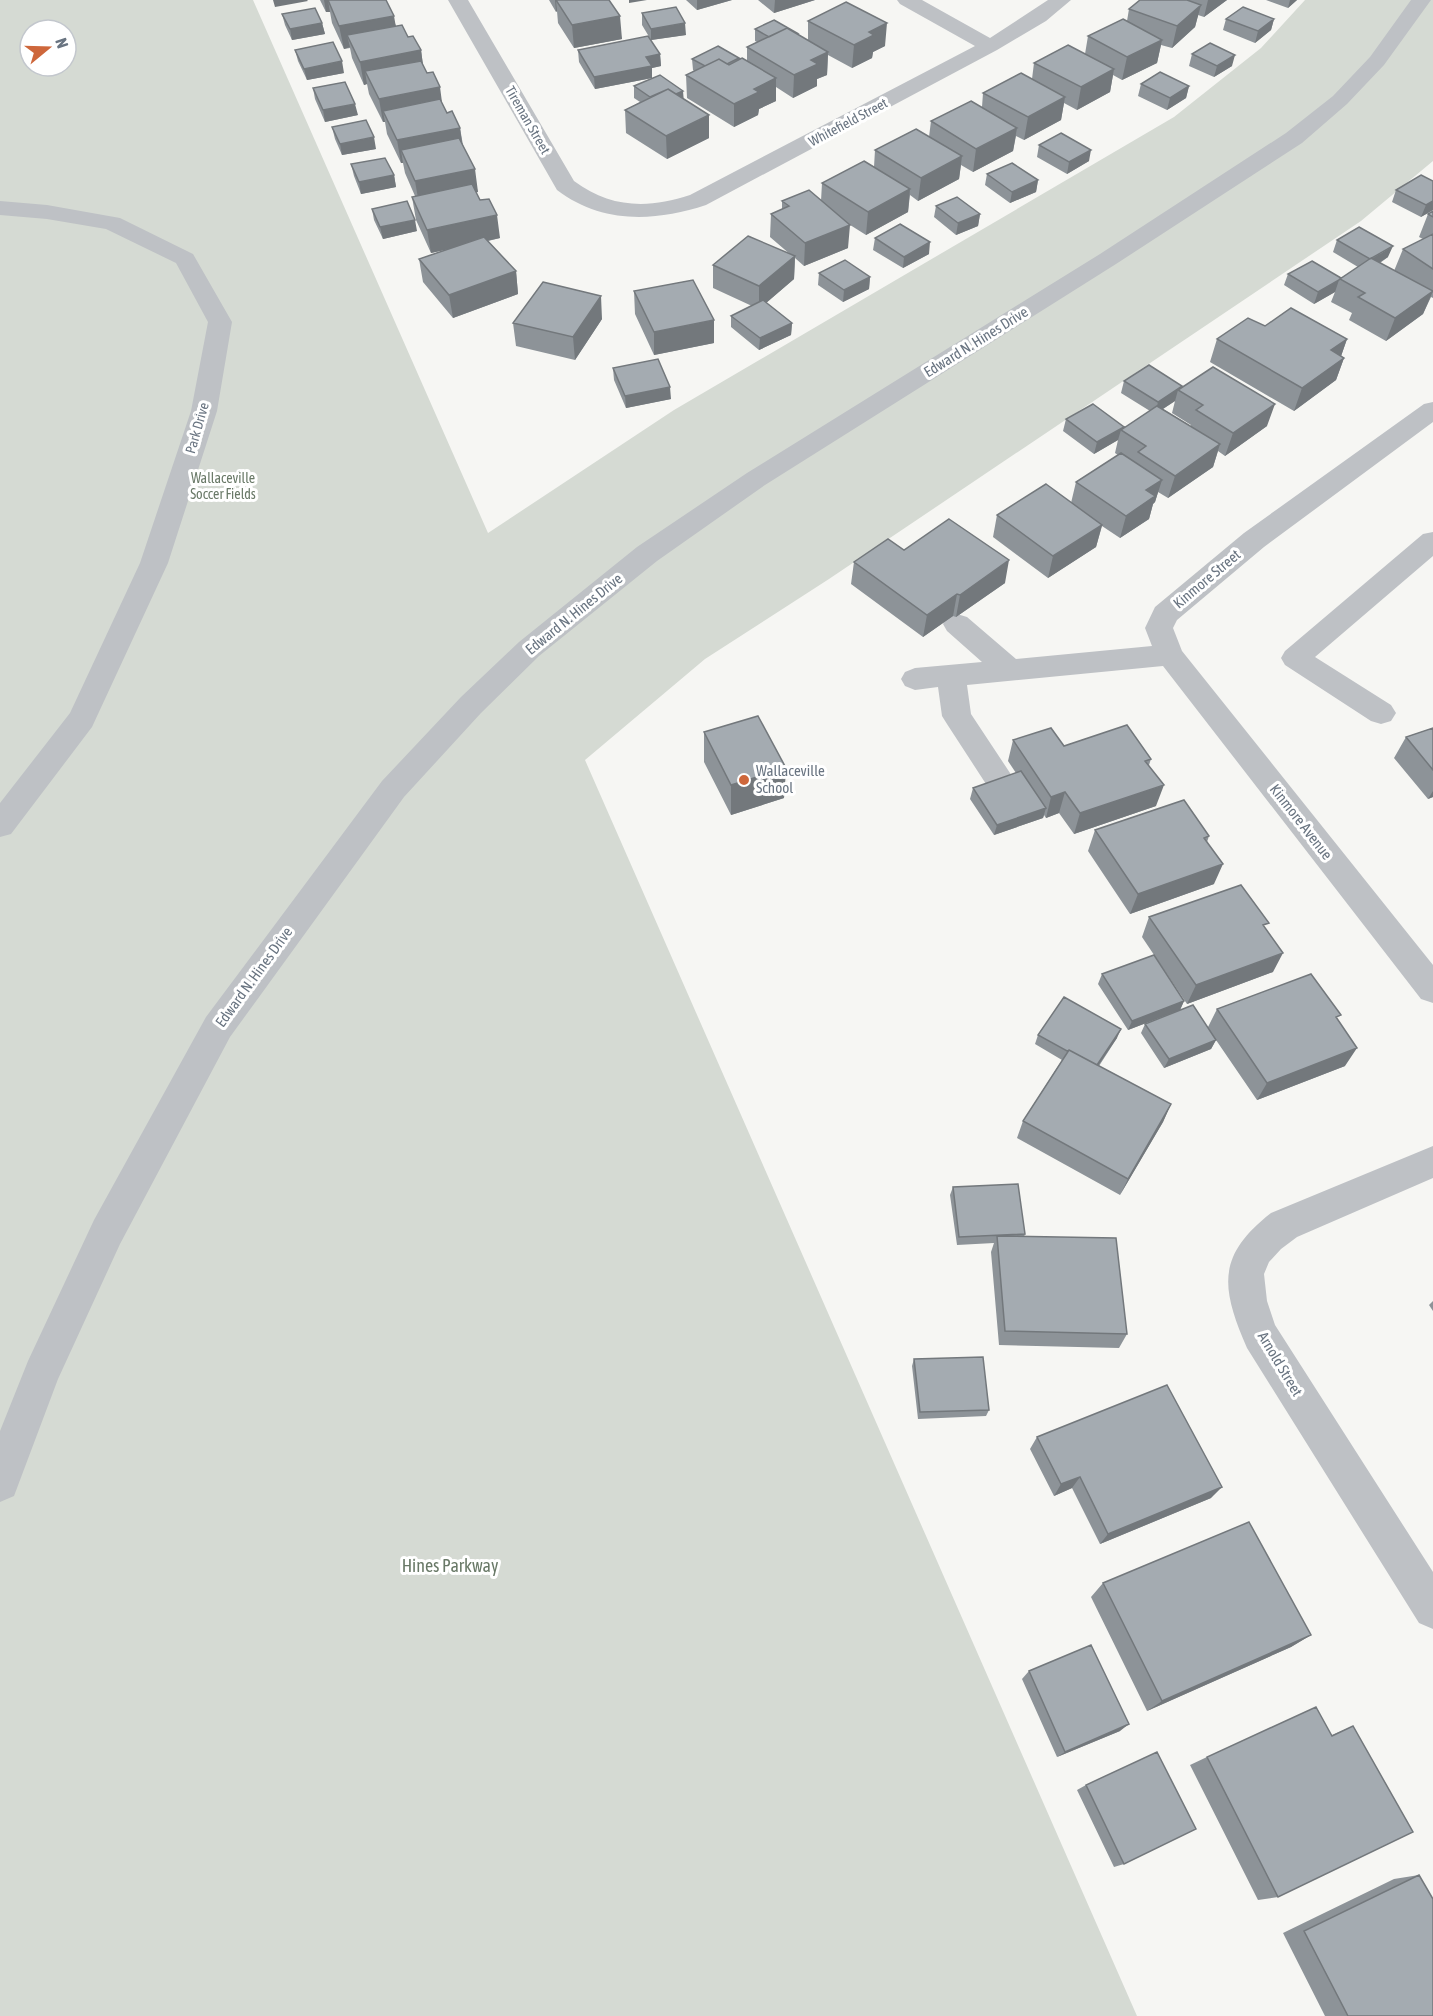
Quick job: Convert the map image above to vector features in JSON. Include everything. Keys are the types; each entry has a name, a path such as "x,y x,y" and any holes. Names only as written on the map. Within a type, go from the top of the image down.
{"street":[{"name":"Tireman Street","path":"458,0 565,185 587,201 623,211"},
{"path":"907,0 990,46"},
{"name":"Whitefield Street","path":"623,211 666,210 698,200 990,46 1039,17 1061,0"},
{"name":"Edward N. Hines Drive","path":"0,1482 41,1374 107,1233 218,1027 393,789 471,705 529,649 647,554 756,479 1108,259 1294,138 1340,100 1377,61 1421,0"},
{"name":"Park Drive","path":"0,208 47,212 112,223 184,259 220,322 204,411 154,562 81,719 0,825"},
{"name":"Kinmore Street","path":"1170,655 1159,628 1166,614 1254,540 1433,410"},
{"path":"1381,713 1295,658 1433,541"},
{"path":"957,624 1010,670"},
{"path":"915,679 1170,655"},
{"name":"Kinmore Avenue","path":"1170,655 1433,988"},
{"path":"951,676 957,716 997,776"},
{"name":"Arnold Street","path":"1433,1162 1284,1225 1263,1240 1251,1256 1246,1276 1246,1298 1260,1335 1433,1609"}],"green space":[{"name":"Hines Parkway","path":"0,0 253,0 488,533 674,410 1174,117 1261,48 1305,0 1433,0 1433,161 1361,221 829,579 705,659 585,760 1137,2016 0,2016"}],"building":[{"path":"328,0 386,0 394,16 339,26"},
{"path":"556,0 609,0 620,16 572,25"},
{"path":"1140,0 1187,0 1201,5 1177,26 1129,9"},
{"path":"846,2 887,23 869,32 874,35 854,45 808,21"},
{"path":"676,7 685,23 651,29 642,13"},
{"path":"1243,7 1274,19 1258,31 1226,19"},
{"path":"315,8 322,23 290,29 282,14"},
{"path":"1123,19 1162,40 1127,57 1088,36"},
{"path":"774,20 797,33 787,28 769,37 755,29"},
{"path":"402,25 408,37 413,36 421,50 360,62 347,35"},
{"path":"787,28 828,52 811,60 818,64 794,75 747,47"},
{"path":"648,36 660,54 646,57 652,66 594,77 578,50"},
{"path":"333,42 342,61 304,69 295,50"},
{"path":"1210,43 1235,55 1217,66 1192,54"},
{"path":"1068,45 1114,69 1081,87 1034,63"},
{"path":"718,46 739,58 727,64 719,59 705,66 692,59"},
{"path":"742,58 776,78 754,89 759,92 734,104 686,75 719,59 729,65"},
{"path":"421,61 427,73 433,72 440,87 379,99 365,71"},
{"path":"1160,72 1189,86 1170,98 1141,84"},
{"path":"1021,73 1065,97 1028,117 983,93"},
{"path":"660,75 683,91 676,94 668,89 650,97 634,86"},
{"path":"345,82 355,104 323,110 313,88"},
{"path":"668,89 709,115 666,136 625,110"},
{"path":"440,99 447,113 452,111 460,128 397,140 383,111"},
{"path":"971,101 1017,128 976,149 931,121"},
{"path":"366,120 374,137 340,144 332,127"},
{"path":"916,129 962,156 921,178 875,150"},
{"path":"1061,133 1091,150 1069,162 1039,145"},
{"path":"459,138 475,169 415,181 401,150"},
{"path":"385,158 394,175 359,182 351,164"},
{"path":"864,161 910,189 868,212 822,183"},
{"path":"1012,163 1038,180 1012,192 987,174"},
{"path":"1421,175 1433,181 1433,201 1426,205 1396,190"},
{"path":"472,184 480,200 489,199 497,215 427,230 412,197"},
{"path":"809,190 850,225 805,243 771,214 789,206 782,201"},
{"path":"957,197 980,214 958,223 936,206"},
{"path":"407,201 415,220 380,227 372,209"},
{"path":"900,224 930,242 904,257 875,238"},
{"path":"1359,227 1393,246 1370,259 1337,240"},
{"path":"1433,234 1433,269 1403,249"},
{"path":"748,236 795,256 759,286 713,265"},
{"path":"484,237 516,271 449,295 419,259"},
{"path":"1371,258 1433,291 1395,318 1358,297 1365,293 1340,279"},
{"path":"845,260 870,277 844,290 819,273"},
{"path":"1312,261 1341,278 1318,292 1288,274"},
{"path":"693,280 714,320 654,332 634,291"},
{"path":"543,282 601,296 573,337 513,323"},
{"path":"763,300 792,323 760,338 731,316"},
{"path":"1291,308 1347,339 1331,350 1344,358 1302,388 1217,339 1248,318 1265,326"},
{"path":"658,359 670,387 625,396 613,368"},
{"path":"1149,365 1182,386 1158,402 1124,381"},
{"path":"1213,367 1275,404 1233,433 1196,410 1203,405 1178,390"},
{"path":"1093,404 1124,427 1097,442 1066,419"},
{"path":"1157,406 1220,444 1175,476 1138,452 1146,446 1121,430"},
{"path":"1121,453 1162,480 1146,490 1155,496 1126,516 1076,482"},
{"path":"1046,484 1102,525 1053,556 997,515"},
{"path":"949,519 1009,560 927,615 854,562 888,539 904,550"},
{"path":"758,716 786,768 731,785 704,732"},
{"path":"1127,725 1151,759 1145,761 1164,785 1080,813 1065,792 1051,797 1013,740 1051,728 1064,746"},
{"path":"1433,728 1433,770 1406,737"},
{"path":"1021,771 1046,808 997,825 973,788"},
{"path":"1184,800 1209,836 1204,838 1223,864 1138,894 1095,830"},
{"path":"1241,885 1269,923 1263,925 1283,953 1196,985 1149,917"},
{"path":"1154,955 1184,1001 1132,1021 1102,974"},
{"path":"1311,974 1341,1015 1336,1017 1357,1048 1267,1083 1217,1009"},
{"path":"1064,997 1121,1029 1097,1065 1038,1035"},
{"path":"1193,1005 1216,1040 1169,1059 1145,1024"},
{"path":"1069,1050 1171,1104 1128,1179 1023,1121"},
{"path":"1018,1184 1025,1234 959,1237 953,1187"},
{"path":"997,1236 1116,1238 1127,1334 1005,1331"},
{"path":"983,1357 989,1410 920,1412 914,1359"},
{"path":"1167,1385 1222,1487 1108,1534 1080,1477 1061,1484 1037,1437"},
{"path":"1249,1522 1311,1635 1162,1701 1103,1583"},
{"path":"1091,1645 1129,1724 1065,1752 1029,1671"},
{"path":"1316,1707 1332,1736 1353,1726 1413,1832 1278,1897 1207,1757"},
{"path":"1157,1752 1196,1829 1124,1864 1086,1785"},
{"path":"1419,1875 1433,1899 1433,2016 1348,2016 1304,1931"}],"place":[{"name":"Wallaceville School","path":"744,780"}],"park label":[{"name":"Wallaceville Soccer Fields","path":"223,486"}]}
